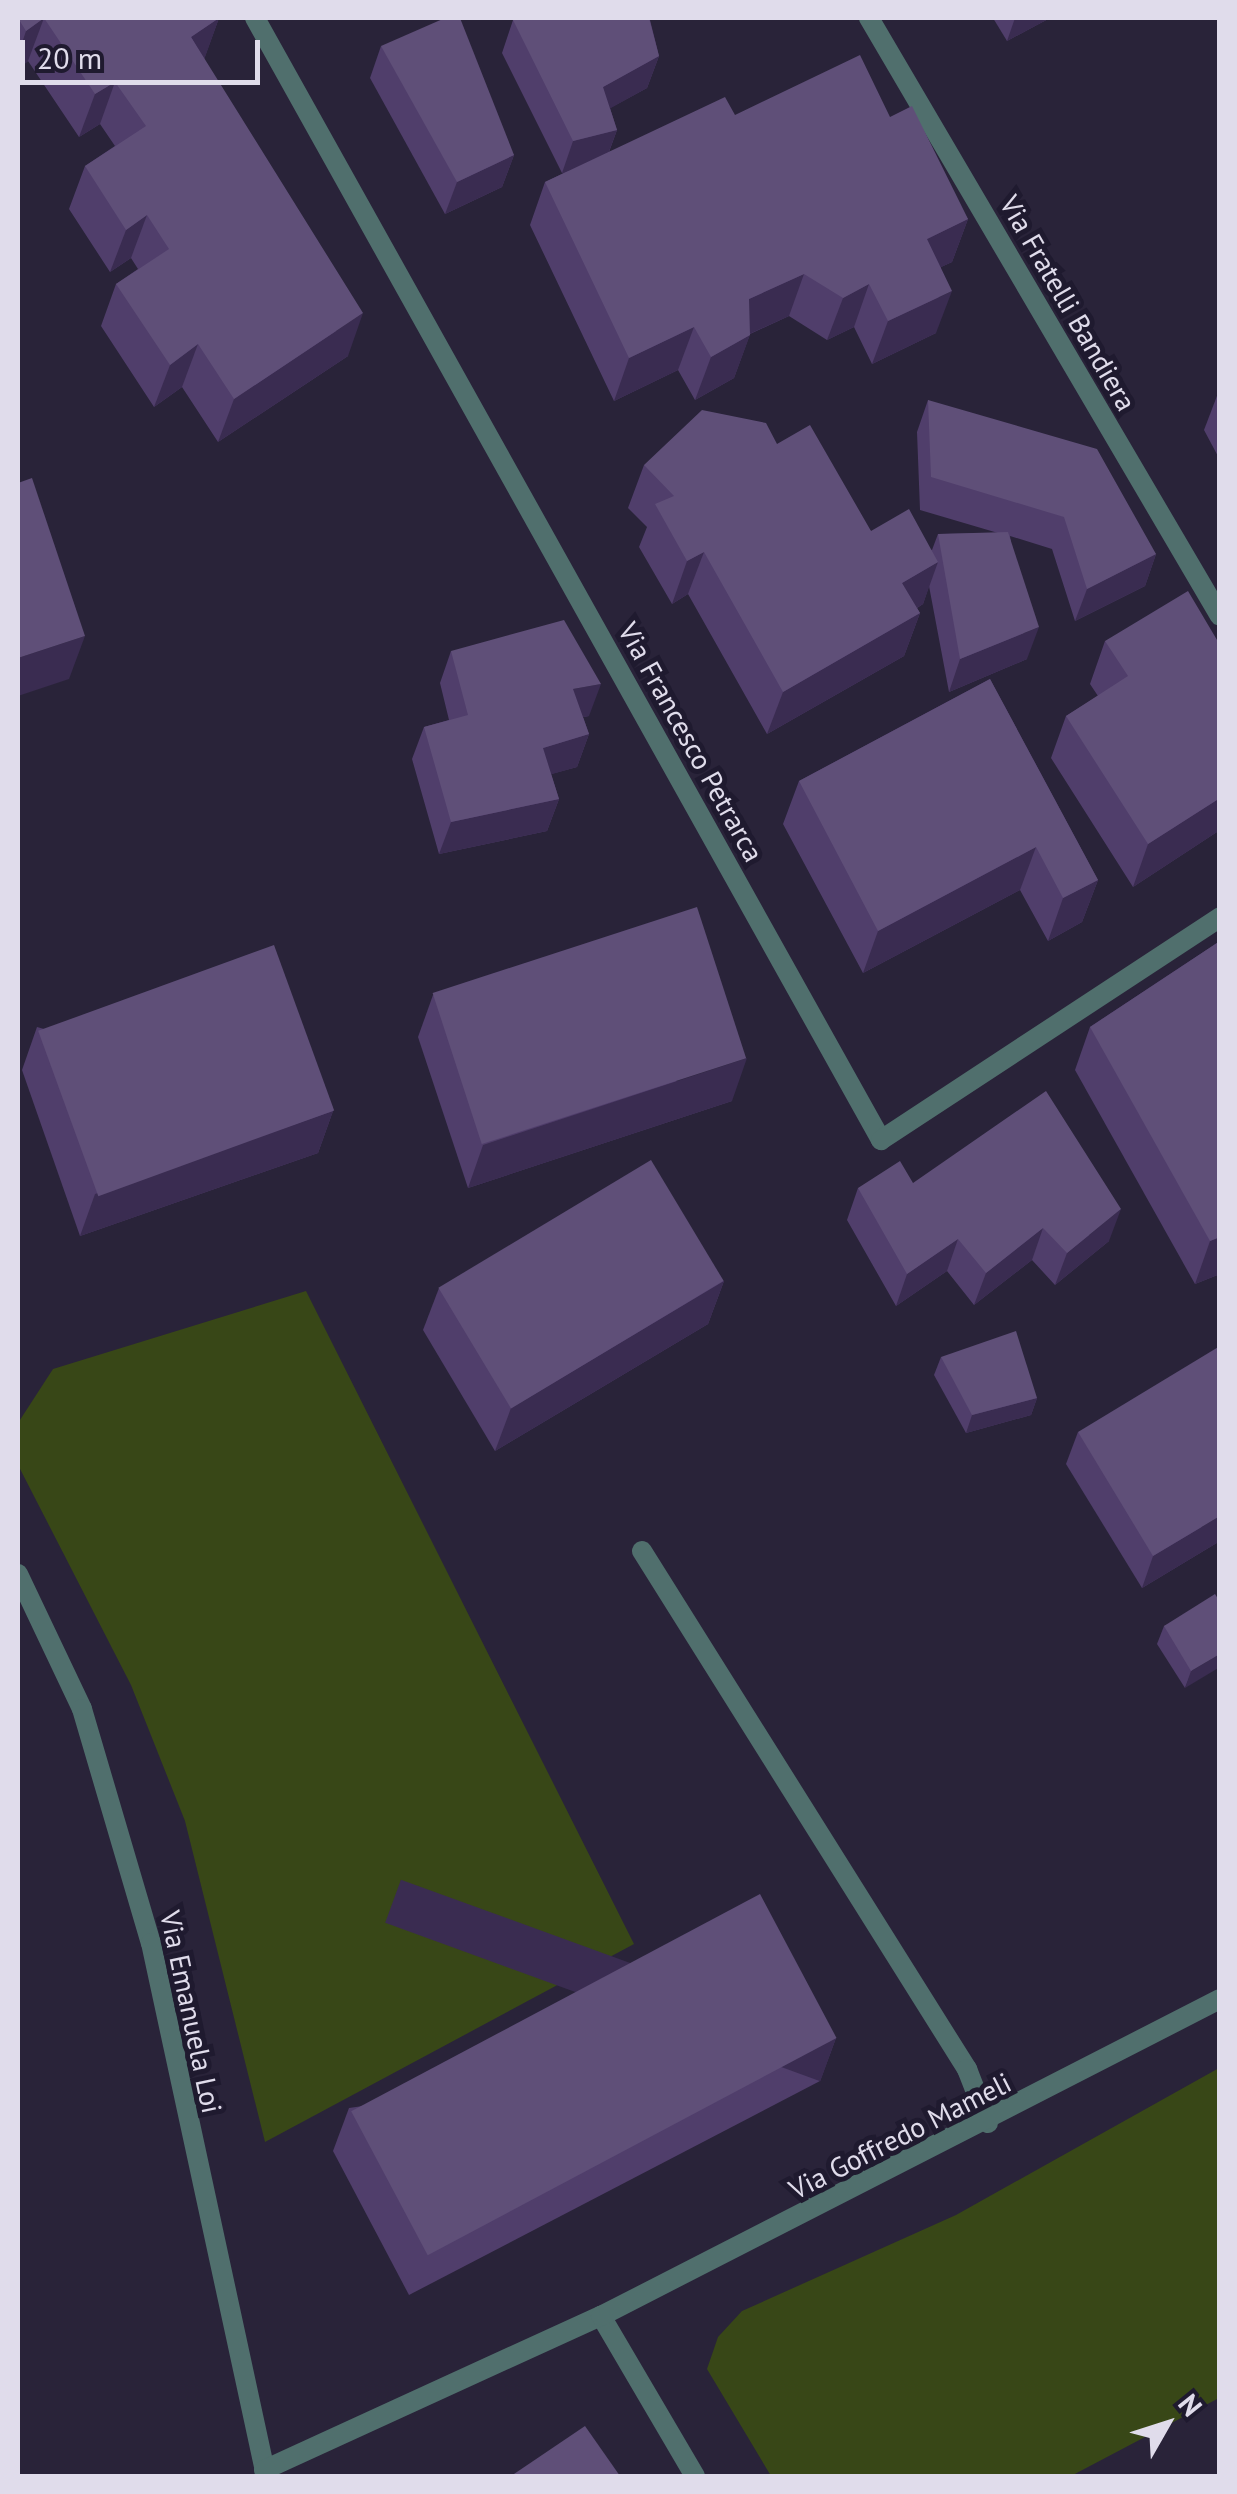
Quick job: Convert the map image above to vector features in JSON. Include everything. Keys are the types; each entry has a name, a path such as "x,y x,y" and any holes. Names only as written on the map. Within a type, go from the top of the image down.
{"street":[{"name":"Via Francesco Petrarca","path":"255,18 881,1140 1220,917"},
{"name":"Via Fratelli Bandiera","path":"869,18 1220,616"},
{"path":"642,1551 967,2069 988,2123"},
{"name":"Via Emanuela Loi","path":"18,1574 82,1709 152,1943 265,2473"},
{"name":"Via Goffredo Mameli","path":"265,2473 601,2316 988,2123 1220,1999"},
{"path":"601,2316 695,2476"}],"green space":[{"path":"306,1291 634,1944 265,2142 185,1821 131,1685 18,1465 18,1423 53,1369"},
{"path":"1219,2068 1219,2398 1071,2476 771,2476 707,2369 718,2337 742,2311 956,2215"}],"building":[{"path":"18,18 44,18 26,31"},
{"path":"44,18 219,18 191,37 363,313 234,399 198,344 170,365 116,284 169,249 147,215 126,230 85,166 146,126 115,82 95,94"},
{"path":"445,18 460,18 514,155 457,182 381,46"},
{"path":"649,18 659,56 603,87 617,130 573,141 513,20"},
{"path":"860,55 890,117 912,106 968,219 927,239 952,291 888,321 869,284 843,298 804,274 749,299 750,335 711,357 694,327 629,358 545,182 725,97 735,115"},
{"path":"928,400 1097,449 1156,554 1087,589 1064,517 931,477"},
{"path":"702,410 766,423 777,444 810,425 871,531 909,509 938,562 902,583 920,613 783,692 704,552 687,561 655,504 674,496 644,465"},
{"path":"32,478 85,636 18,658 18,483"},
{"path":"1008,532 1039,627 960,659 938,534"},
{"path":"1188,591 1220,645 1220,798 1148,844 1066,716 1128,676 1105,641"},
{"path":"564,620 601,684 573,689 589,734 543,748 559,799 451,822 424,727 468,715 451,651"},
{"path":"990,679 1098,880 1063,898 1036,847 878,931 799,781"},
{"path":"697,907 746,1058 482,1144 433,993"},
{"path":"1220,941 1220,1237 1210,1241 1090,1027"},
{"path":"274,945 334,1110 98,1196 38,1031"},
{"path":"1046,1091 1121,1209 1067,1253 1043,1228 986,1273 958,1239 907,1274 858,1188 900,1161 913,1183"},
{"path":"651,1160 724,1281 511,1409 438,1288"},
{"path":"1016,1331 1037,1398 972,1415 941,1357"},
{"path":"1220,1346 1220,1516 1153,1556 1078,1432"},
{"path":"1215,1594 1220,1602 1220,1654 1191,1671 1164,1626"},
{"path":"760,1894 837,2038 428,2255 351,2111"},
{"path":"585,2426 620,2476 511,2476"}]}
